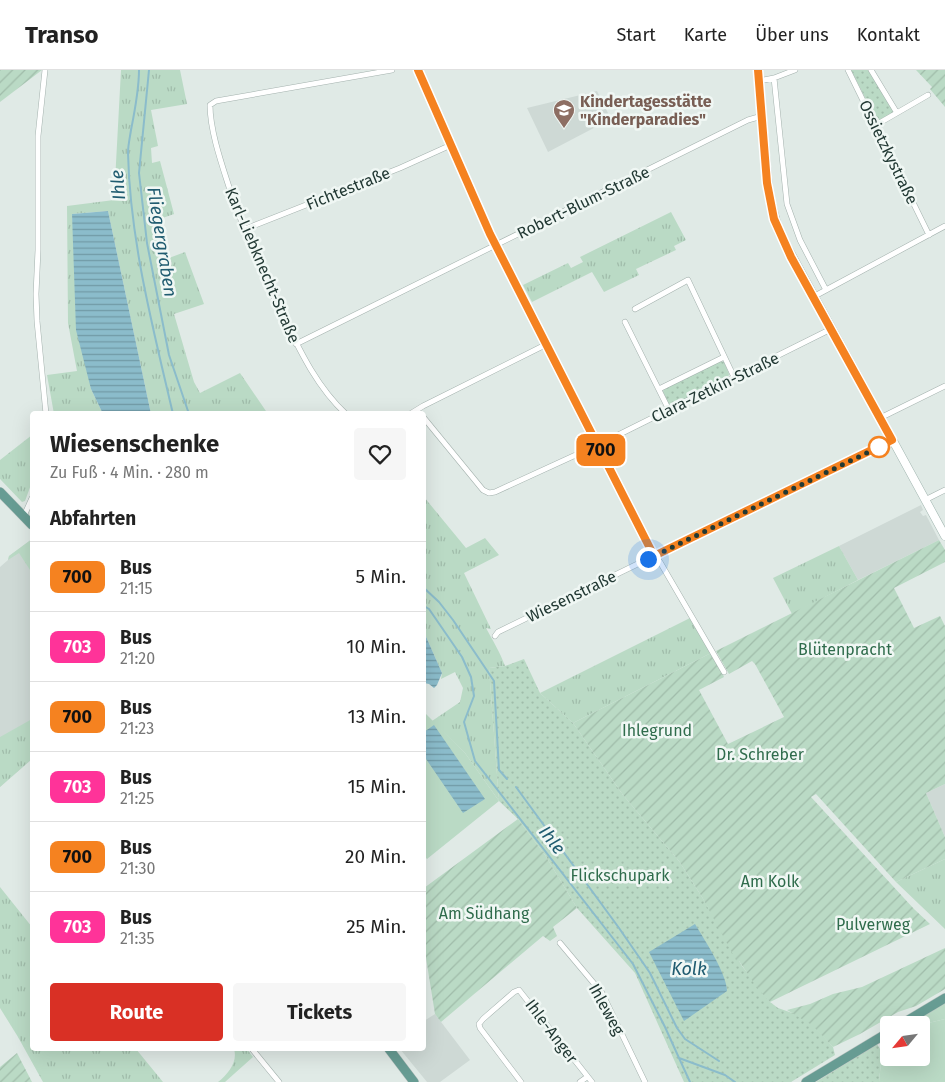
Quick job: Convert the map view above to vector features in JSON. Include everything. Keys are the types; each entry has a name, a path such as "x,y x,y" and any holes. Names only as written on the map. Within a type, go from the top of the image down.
{"main road":[{"path":"758,70 767,183 774,219 784,243 813,297 945,536"},
{"path":"0,492 30,523"},
{"path":"915,1016 945,998"},
{"path":"806,1082 880,1037"},
{"path":"391,1051 414,1082"}],"street":[{"path":"45,70 38,136 36,294 46,411"},
{"name":"Karl-Liebknecht-Straße","path":"343,411 334,403 322,386 296,344 268,285 245,229 218,149 210,112 211,103 219,100 392,70"},
{"path":"418,70 496,246 654,556 724,672"},
{"path":"759,81 774,78 795,70"},
{"name":"Ossietzkystraße","path":"848,70 929,235"},
{"name":"Ossietzkystraße","path":"871,70 897,113"},
{"path":"774,78 787,204 800,240 826,290"},
{"path":"876,125 928,95"},
{"name":"Robert-Blum-Straße","path":"296,344 748,120 762,116"},
{"name":"Fichtestraße","path":"245,229 400,168 451,145"},
{"path":"813,297 945,226"},
{"path":"635,309 688,280 734,378"},
{"path":"625,322 669,410"},
{"name":"Clara-Zetkin-Straße","path":"426,420 483,490 488,493 501,490 598,445 831,329"},
{"path":"419,411 423,406 546,344"},
{"name":"Clara-Zetkin-Straße","path":"659,389 724,357"},
{"path":"880,418 945,386"},
{"name":"Wiesenstraße","path":"494,636 498,632 892,440"},
{"path":"926,500 945,490"},
{"path":"24,516 30,502"},
{"name":"Ihleweg","path":"560,943 602,993 644,1082"},
{"name":"Ihle-Anger","path":"521,1082 480,1028 479,1024 517,990 520,990 592,1082"},
{"path":"254,1051 279,1082"},
{"name":"Ihle-Anger","path":"580,1082 588,1077"}],"shaded area":[{"name":"Kindertagesstätte \"Kinderparadies\"","path":"597,91 611,119 548,152 527,108"},
{"path":"921,505 923,510 920,512 923,516 926,515 939,540 858,580 839,546"},
{"path":"30,540 30,761 0,787 0,567 8,560 9,556"},
{"path":"945,784 945,837 926,793"},
{"path":"435,1014 470,1060 440,1082 427,1082 402,1051 426,1051 426,1020"}],"green space":[{"path":"0,70 42,70 0,102"},
{"path":"121,70 180,70 187,104 151,110 158,146 151,148 152,163 160,161 174,214 154,221 161,261 185,252 204,304 174,314 194,382 200,393 240,373 266,411 150,411 108,211 72,214 91,389 102,411 53,411 47,375 77,371 68,323 67,206 114,200"},
{"path":"851,70 869,70 893,113 877,121"},
{"path":"916,70 945,70 945,107 930,89 932,87"},
{"path":"671,212 686,240 674,246 676,250 636,269 639,275 604,292 592,272 532,302 523,285 568,263 571,268 583,262 580,257"},
{"path":"720,361 724,362 729,374 728,378 673,405 668,404 663,391 665,388"},
{"path":"30,437 30,487 25,501 22,502 0,479 0,460"},
{"path":"426,499 466,548 485,538 499,555 464,573 491,629 486,628 505,666 489,668 499,801 465,753 432,721 460,702 463,688 455,672 441,679 442,673 426,637"},
{"path":"30,540 30,570 19,553 8,560 9,556"},
{"path":"939,540 945,550 945,562 894,588 914,628 940,616 945,626 945,784 926,793 945,837 945,859 896,882 816,794 811,797 930,924 770,1002 758,989 739,961 737,962 702,897 679,861 623,795 573,723 711,653 724,677 699,690 728,744 784,717 752,661 729,674 716,651"},
{"path":"839,546 858,580 792,614 773,578"},
{"path":"690,618 711,653 573,723 540,693"},
{"name":"Flickschupark","path":"524,659 540,693 573,723 623,795 679,861 742,966 770,1002 778,1008 798,1015 813,1025 833,1047 835,1055 791,1082 684,1082 635,973 577,908 545,855 518,819 499,801 489,668 505,666"},
{"path":"426,714 465,753 499,801 427,859"},
{"path":"30,720 30,761 0,787 0,737"},
{"name":"Am Südhang","path":"518,819 545,855 577,908 553,927 557,936 550,941 543,936 441,1022 435,1014 426,958 426,887"},
{"path":"945,859 945,929 896,882"},
{"path":"0,887 30,924 30,1051 138,1051 163,1082 43,1082 0,1008"},
{"path":"945,948 945,989 916,1006 891,1016 880,1016 880,1022 833,1047 812,1025 787,1010 810,1004 833,994 862,987"},
{"path":"945,1002 945,1019 930,1023 930,1016 922,1016"},
{"path":"945,1019 945,1082 879,1082 881,1066 930,1066 930,1023"},
{"path":"877,1044 880,1049 879,1082 816,1082"},
{"path":"234,1051 248,1051 253,1057 225,1082 218,1082 231,1067"},
{"path":"17,1053 32,1082 0,1082 0,1067"}],"water":[{"path":"108,211 150,411 102,411 91,389 76,330 72,214"},
{"path":"426,637 442,673 434,688 426,683"},
{"path":"434,725 485,799 463,813 426,759 426,731"},
{"name":"Kolk","path":"695,924 719,966 727,991 684,1021 649,952"}],"waterway":[{"name":"Ihle","path":"139,70 138,92 128,150 133,219 144,284 172,411"},
{"name":"Fliegergraben","path":"149,70 139,173 147,243 169,355 188,411"},
{"name":"Fliegergraben","path":"426,590 439,602 453,620 494,681 499,770 507,779"},
{"name":"Ihle","path":"426,607 462,657 471,677 474,696 464,722 475,761 633,964 679,1058 725,1075 735,1082"},
{"name":"Fliegergraben","path":"516,787 650,973 677,1028 685,1039 719,1061"},
{"path":"679,1058 690,1082"}],"bus line":[{"name":"700","path":"418,70 490,234 654,556 892,440 778,232 767,183 758,70"}],"place":[{"name":"Kindertagesstätte \"Kinderparadies\"","path":"564,129"}],"route":[{"path":"648,559 879,447"}],"park label":[{"name":"Blütenpracht","path":"845,649"},
{"name":"Ihlegrund","path":"657,730"},
{"name":"Dr. Schreber","path":"760,754"},
{"name":"Am Kolk","path":"770,881"},
{"name":"Pulverweg","path":"873,924"}]}
